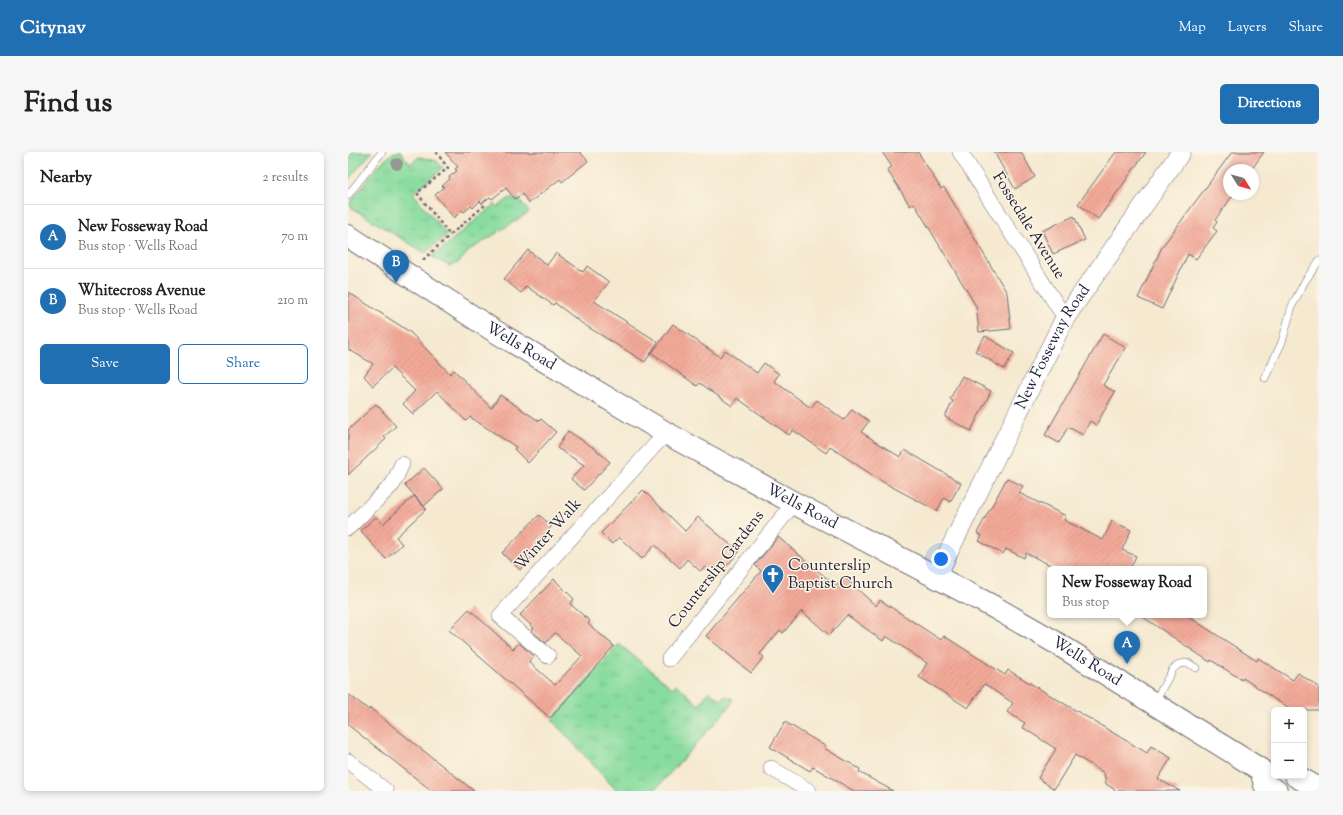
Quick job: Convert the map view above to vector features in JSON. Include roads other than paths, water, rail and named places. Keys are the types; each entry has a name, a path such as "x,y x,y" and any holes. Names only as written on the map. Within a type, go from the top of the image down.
{"highway":[{"name":"Wells Road","path":"348,236 499,334 666,433 1053,641 1154,703 1268,768 1265,785 1276,791"}],"street":[{"name":"Fossedale Avenue","path":"960,152 1065,318"},
{"name":"New Fosseway Road","path":"936,577 1065,318 1181,152"},
{"name":"Winter Walk","path":"548,656 500,616 666,433"},
{"path":"348,528 393,484 402,464"},
{"name":"Counterslip Gardens","path":"669,659 794,503"},
{"path":"348,761 386,791"},
{"path":"771,768 793,786 809,791"},
{"path":"1282,791 1288,779"}],"lane":[{"path":"348,195 382,152"},
{"path":"1265,378 1282,342 1292,306 1305,281 1319,261"},
{"path":"1154,703 1173,669 1179,664 1188,663 1196,668"}],"place":[{"name":"Whitecross Avenue","path":"396,283"},
{"name":"Counterslip Baptist Church","path":"773,594"},
{"name":"New Fosseway Road","path":"1127,664"}]}
